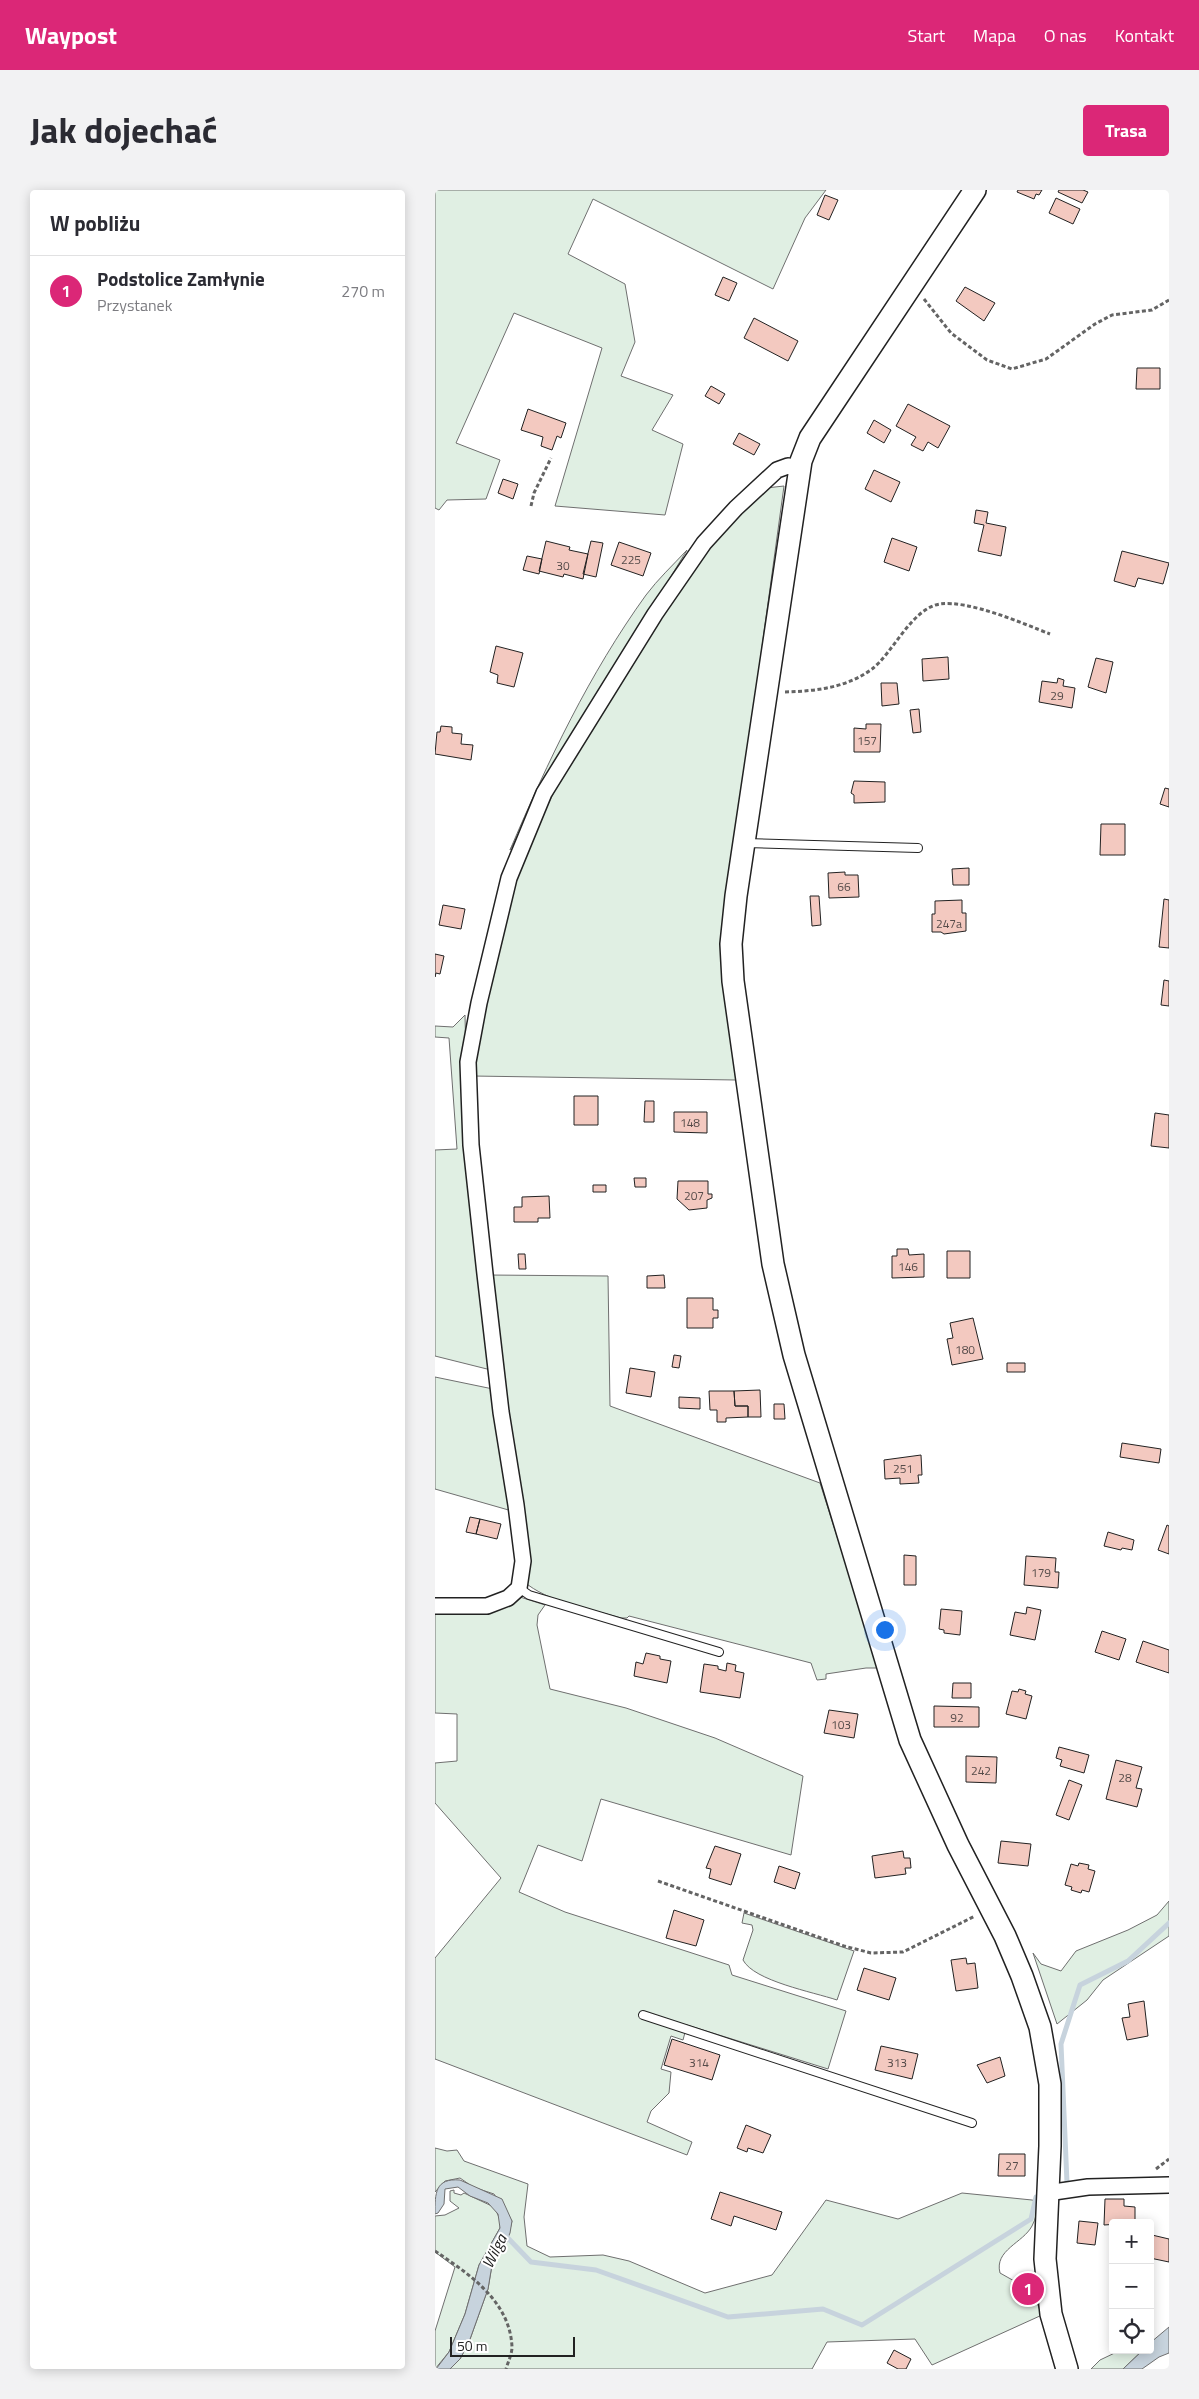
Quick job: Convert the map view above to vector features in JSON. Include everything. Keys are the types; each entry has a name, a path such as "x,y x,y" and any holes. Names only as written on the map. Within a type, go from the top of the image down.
{"street":[{"path":"975,190 810,438 799,468 744,843 731,958 777,1288 797,1363 910,1740 1022,1976 1040,2027 1047,2056 1051,2113 1045,2260 1048,2291 1057,2338 1067,2369"},
{"path":"435,1606 487,1606 508,1598 519,1588 523,1561 501,1412 486,1283 471,1144 468,1062 493,940 509,878 544,793 655,614 704,543 777,470 788,466 799,468"},
{"path":"1047,2193 1088,2187 1169,2185"}],"lane":[{"path":"744,843 918,848"},
{"path":"519,1588 529,1595 719,1652"},
{"path":"643,2015 972,2123"}],"path":[{"path":"913,285 951,333 987,360 1012,369 1046,359 1095,324 1111,315 1151,310 1169,300"},
{"path":"531,506 534,493 551,458"},
{"path":"765,692 815,692 849,682 873,668 921,614 938,604 961,604 1050,634"},
{"path":"658,1880 844,1946 871,1953 903,1952 991,1908"},
{"path":"435,2251 470,2274 492,2296 507,2324 512,2348 506,2369"}],"green space":[{"path":"435,190 826,190 805,218 773,289 593,199 568,254 625,284 635,342 621,376 673,395 652,430 683,444 665,515 555,506 602,348 514,313 456,443 500,460 486,499 447,500 439,510 435,508"},
{"path":"784,486 724,925 723,982 736,1080 472,1076 484,996 506,907 531,838 583,734 707,544 766,488"},
{"path":"687,550 543,787 510,850 555,751 606,656 646,595"},
{"path":"465,1015 468,1149 491,1370 435,1356 435,1150 457,1149 449,1038 435,1037 435,1026 453,1027"},
{"path":"487,1275 608,1276 610,1406 820,1483 879,1668 826,1674 826,1679 817,1680 811,1663 629,1616 621,1618 582,1608 545,1595 523,1581"},
{"path":"435,1377 493,1389 512,1511 435,1489"},
{"path":"520,1597 545,1605 538,1615 537,1625 550,1689 626,1708 715,1738 803,1776 791,1855 601,1799 582,1861 538,1845 519,1892 565,1912 729,1965 732,1975 846,2011 828,2069 687,2025 683,2040 671,2036 661,2069 671,2072 669,2093 651,2111 647,2122 692,2142 687,2155 435,2059 435,1958 501,1878 435,1803 435,1763 457,1761 457,1714 435,1713 435,1609"},
{"path":"1169,1901 1169,1936 1103,1980 1087,2000 1057,2024 1033,1953 1041,1964 1061,1971 1076,1951 1128,1930 1157,1915"},
{"path":"744,1913 854,1951 837,2000 771,1980 749,1967 743,1960 753,1930 752,1925 742,1923"},
{"path":"435,2148 447,2151 457,2150 464,2161 528,2184 524,2217 527,2246 550,2257 603,2255 629,2261 705,2293 772,2275 826,2200 898,2219 962,2193 1032,2200 1039,2202 1033,2223 1028,2232 1005,2253 999,2265 1000,2273 1032,2291 1042,2315 932,2365 915,2339 827,2342 812,2369 450,2369 460,2359 469,2342 488,2289 492,2265 507,2242 512,2221 494,2194 473,2187 460,2178 445,2181 435,2192"},
{"path":"454,2190 454,2193 461,2195 464,2193 494,2207 501,2221 500,2228 479,2265 465,2314 449,2352 435,2369 435,2331 455,2267 435,2252 435,2216 445,2215 459,2208 450,2201 450,2191"},
{"path":"1113,2354 1139,2354 1123,2369 1091,2369 1100,2360"}],"water":[{"name":"Wilga","path":"460,2180 502,2199 512,2221 510,2233 501,2253 492,2265 488,2289 469,2342 460,2359 450,2369 436,2369 449,2352 465,2314 479,2265 500,2228 498,2214 488,2203 470,2196 458,2187 445,2189 444,2204 438,2213 435,2214 435,2200 438,2188 446,2182"},
{"path":"1169,2327 1169,2353 1159,2357 1142,2369 1123,2369 1139,2354 1154,2354 1154,2340"}],"building":[{"path":"1018,190 1042,190 1039,195 1036,194 1034,199 1017,192"},
{"path":"1059,190 1083,190 1088,192 1082,203 1058,192"},
{"path":"825,195 838,200 829,220 817,215"},
{"path":"1056,198 1080,209 1073,224 1049,213"},
{"path":"723,277 737,283 729,301 715,295"},
{"path":"965,287 995,303 984,321 956,301"},
{"path":"754,318 798,341 788,361 744,338"},
{"path":"1137,368 1160,368 1160,389 1136,389"},
{"path":"711,386 725,394 719,404 705,396"},
{"path":"908,404 950,426 938,448 928,442 923,451 911,445 916,437 896,426"},
{"path":"528,409 566,423 561,438 557,436 552,450 541,446 543,437 521,430"},
{"path":"874,420 891,430 884,443 867,433"},
{"path":"739,433 760,444 754,455 733,444"},
{"path":"874,470 900,482 891,502 865,489"},
{"path":"503,479 518,484 513,499 498,493"},
{"path":"976,510 988,512 986,523 1006,527 1001,556 978,551 984,525 974,523"},
{"path":"892,538 917,547 909,571 884,562"},
{"path":"546,541 570,547 569,550 588,554 583,579 564,574 563,577 539,571"},
{"path":"591,541 603,543 596,577 583,574"},
{"path":"619,542 651,553 643,576 611,565"},
{"path":"1122,551 1169,563 1163,584 1138,578 1135,587 1114,581"},
{"path":"527,556 542,559 539,574 523,570"},
{"path":"496,646 523,653 514,687 497,683 498,675 490,672"},
{"path":"948,657 949,679 923,681 922,659"},
{"path":"1096,658 1113,662 1106,693 1088,687"},
{"path":"1058,678 1064,680 1063,686 1075,688 1072,708 1039,702 1042,681 1057,683"},
{"path":"881,683 897,683 899,704 882,706"},
{"path":"919,709 921,732 913,733 910,710"},
{"path":"866,724 881,724 880,752 854,752 854,728 866,729"},
{"path":"441,726 452,727 452,733 462,734 461,744 473,745 471,760 435,754 437,732 440,732"},
{"path":"854,781 885,782 885,802 854,803 854,795 851,793"},
{"path":"1165,788 1169,789 1169,807 1160,804"},
{"path":"1101,824 1125,824 1125,855 1100,855"},
{"path":"969,868 969,885 953,885 952,869"},
{"path":"845,872 845,875 858,875 859,897 829,898 828,873"},
{"path":"810,896 819,896 821,925 812,926"},
{"path":"1164,899 1169,900 1169,948 1159,947"},
{"path":"962,900 962,913 966,913 966,931 944,934 932,932 932,914 935,914 935,901"},
{"path":"443,905 465,909 461,929 439,925"},
{"path":"435,954 444,956 440,974 436,973 435,977"},
{"path":"1164,980 1169,981 1169,1006 1161,1005"},
{"path":"574,1096 598,1096 598,1125 574,1125"},
{"path":"645,1101 654,1101 654,1122 644,1122"},
{"path":"674,1112 707,1112 707,1133 674,1132"},
{"path":"1155,1113 1169,1115 1169,1148 1151,1146"},
{"path":"634,1178 646,1178 646,1187 635,1187"},
{"path":"678,1181 708,1181 708,1194 712,1194 712,1198 707,1200 707,1208 689,1210 677,1199"},
{"path":"593,1185 606,1185 606,1192 593,1192"},
{"path":"549,1196 550,1218 538,1218 538,1222 514,1222 514,1207 522,1207 522,1197"},
{"path":"897,1249 908,1249 909,1255 924,1254 924,1277 892,1278 892,1256 897,1256"},
{"path":"947,1251 970,1251 970,1278 947,1278"},
{"path":"518,1254 525,1254 526,1269 519,1269"},
{"path":"664,1275 665,1288 647,1288 647,1276"},
{"path":"687,1298 713,1298 713,1310 718,1310 718,1318 713,1318 713,1328 687,1328"},
{"path":"973,1318 983,1359 952,1365 947,1339 953,1338 950,1323"},
{"path":"674,1355 681,1356 679,1368 672,1367"},
{"path":"1007,1363 1025,1363 1025,1372 1007,1372"},
{"path":"630,1368 655,1372 651,1397 626,1393"},
{"path":"760,1390 761,1417 748,1417 748,1406 735,1406 734,1391"},
{"path":"709,1391 734,1391 735,1406 748,1406 748,1417 726,1418 726,1422 717,1422 717,1410 710,1410"},
{"path":"679,1397 700,1398 700,1409 679,1408"},
{"path":"774,1404 784,1404 785,1419 774,1419"},
{"path":"1122,1443 1161,1449 1159,1463 1120,1457"},
{"path":"921,1455 922,1475 918,1475 919,1483 900,1484 900,1478 885,1479 884,1460"},
{"path":"470,1517 480,1519 476,1534 466,1532"},
{"path":"480,1519 501,1524 497,1539 476,1534"},
{"path":"1167,1525 1169,1526 1169,1554 1158,1550"},
{"path":"1108,1532 1134,1540 1132,1550 1122,1548 1121,1550 1104,1546"},
{"path":"904,1555 916,1556 916,1585 904,1585"},
{"path":"1026,1556 1056,1558 1055,1572 1059,1572 1058,1588 1024,1585"},
{"path":"1027,1607 1041,1610 1035,1640 1010,1635 1015,1612 1026,1614"},
{"path":"941,1609 962,1611 960,1635 944,1633 944,1630 939,1629"},
{"path":"1102,1631 1126,1639 1119,1660 1095,1652"},
{"path":"1143,1641 1169,1650 1169,1673 1136,1662"},
{"path":"646,1653 671,1661 667,1683 634,1676 636,1662 643,1664"},
{"path":"727,1663 736,1665 735,1671 744,1673 740,1698 700,1692 704,1664 718,1666 718,1669 726,1671"},
{"path":"953,1683 971,1683 971,1698 952,1698"},
{"path":"1019,1689 1026,1691 1025,1694 1032,1696 1026,1719 1006,1714 1012,1691 1018,1692"},
{"path":"934,1706 979,1707 979,1727 934,1727"},
{"path":"829,1710 858,1714 854,1738 824,1733"},
{"path":"1059,1747 1089,1755 1084,1773 1060,1766 1062,1760 1056,1758"},
{"path":"966,1756 997,1757 996,1783 966,1782"},
{"path":"1116,1760 1142,1767 1136,1788 1142,1789 1137,1807 1106,1799"},
{"path":"1069,1780 1082,1785 1069,1820 1056,1815"},
{"path":"1001,1841 1031,1844 1028,1866 998,1863"},
{"path":"715,1846 741,1854 731,1885 709,1878 711,1869 706,1868"},
{"path":"903,1851 904,1858 910,1858 911,1868 905,1868 906,1874 875,1878 872,1856"},
{"path":"1079,1863 1089,1865 1088,1869 1095,1871 1089,1892 1082,1890 1081,1893 1071,1890 1072,1887 1065,1885 1071,1864 1078,1866"},
{"path":"779,1866 800,1873 795,1889 774,1882"},
{"path":"674,1910 704,1920 696,1946 666,1938"},
{"path":"966,1958 967,1964 975,1963 978,1988 956,1991 951,1960"},
{"path":"864,1968 896,1978 889,2000 857,1990"},
{"path":"1144,2001 1148,2036 1127,2040 1122,2018 1130,2017 1128,2004"},
{"path":"672,2039 720,2055 712,2080 664,2065"},
{"path":"881,2046 918,2054 912,2079 875,2070"},
{"path":"1000,2057 1005,2076 987,2083 977,2065"},
{"path":"746,2125 771,2135 763,2153 748,2148 747,2152 737,2148"},
{"path":"999,2154 1025,2154 1025,2176 998,2176"},
{"path":"720,2192 782,2212 776,2230 734,2216 731,2226 711,2219"},
{"path":"1105,2199 1124,2199 1124,2206 1135,2207 1135,2219 1109,2219 1109,2225 1104,2225"},
{"path":"1079,2221 1098,2223 1095,2245 1077,2243"},
{"path":"1154,2235 1169,2239 1169,2262 1154,2259"},
{"path":"894,2350 911,2359 906,2369 898,2369 887,2363"}],"waterway":[{"path":"1067,2183 1061,2044 1080,1985 1128,1961 1169,1923"},
{"name":"Wilga","path":"504,2234 531,2262 596,2270 728,2317 823,2309 862,2325 1031,2219 1036,2197"}],"place":[{"name":"Podstolice Zamłynie","path":"1028,2289"}]}
